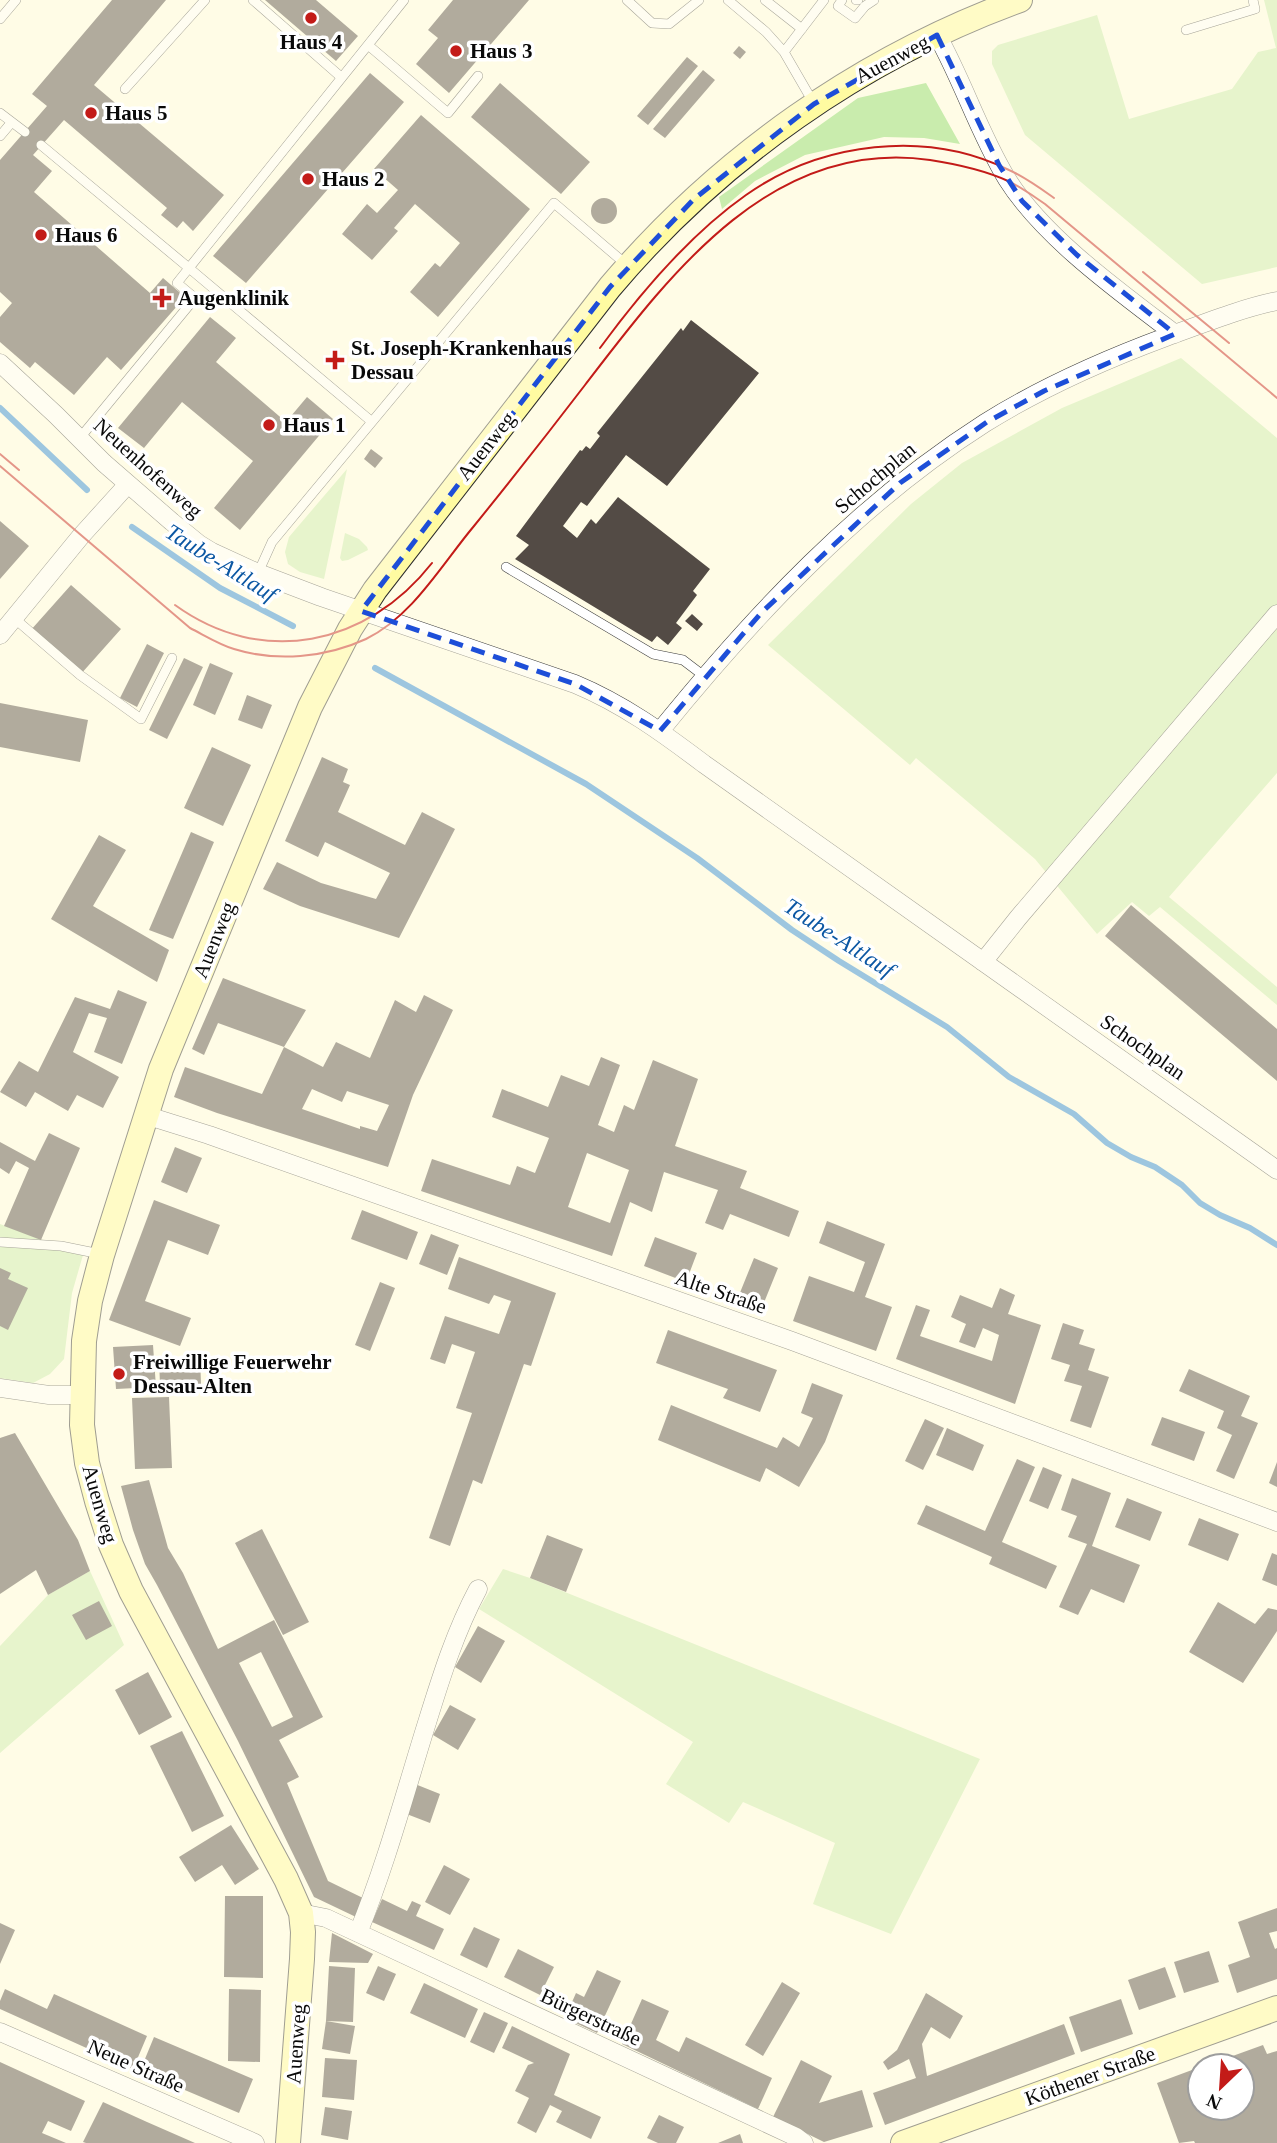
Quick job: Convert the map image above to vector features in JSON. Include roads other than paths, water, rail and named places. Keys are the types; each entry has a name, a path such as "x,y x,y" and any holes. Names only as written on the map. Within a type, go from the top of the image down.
{"main road":[{"name":"Auenweg","path":"288,2143 302,1959 303,1932 300,1913 286,1879 126,1579 111,1545 87,1464 81,1395 84,1341 90,1301 145,1115 161,1069 327,671 361,611 508,416 628,266 729,167 846,83 937,35 1020,0"},
{"name":"Köthener Straße","path":"903,2143 1277,2008"}],"street":[{"path":"937,35 999,165 1022,201 1077,255 1175,334"},
{"name":"Schochplan","path":"660,731 704,676 807,565 900,483 944,451 987,422 1044,391 1140,347 1277,301"},
{"name":"Neuenhofenweg","path":"0,362 128,484 199,544 258,573 361,611"},
{"path":"0,635 81,536 128,484"},
{"name":"Schochplan","path":"361,611 575,684 613,701 660,731 1277,1170"},
{"path":"983,962 1277,614"},
{"name":"Alte Straße","path":"145,1115 209,1135 792,1341 1277,1522"},
{"path":"0,1388 49,1395 81,1395"},
{"path":"358,1933 374,1893 445,1662 478,1589"},
{"name":"Bürgerstraße","path":"300,1913 326,1918 804,2143"},
{"name":"Neue Straße","path":"0,2032 255,2143"}],"lane":[{"path":"0,19 16,0"},
{"path":"125,89 205,0"},
{"path":"253,0 341,77"},
{"path":"79,439 195,298 177,283 404,0"},
{"path":"627,0 652,23 669,24 699,0"},
{"path":"728,0 766,32 784,52 814,104"},
{"path":"765,0 802,29"},
{"path":"784,52 824,0"},
{"path":"842,0 838,6 855,18 874,0"},
{"path":"1186,30 1255,9 1252,0"},
{"path":"368,45 448,113 478,76"},
{"path":"0,113 25,132"},
{"path":"0,136 11,123"},
{"path":"41,145 371,421"},
{"path":"258,573 272,542 554,203 628,266"},
{"path":"506,567 653,654 683,660 704,676"},
{"path":"14,618 80,675 141,719 172,658"},
{"path":"0,1242 61,1246 102,1255"}],"waterway":[{"name":"Taube-Altlauf","path":"0,408 87,490"},
{"name":"Taube-Altlauf","path":"132,527 220,588 293,626"},
{"name":"Taube-Altlauf","path":"375,668 586,784 697,858 792,930 947,1027 1009,1077 1074,1114 1107,1143 1155,1167 1182,1185 1200,1203 1277,1245"}],"tram line":[{"path":"600,348 667,265 705,228 746,195 775,177 807,163 874,147 943,149 977,157 1009,170 1054,198"},
{"path":"0,466 190,628 211,639 250,653 283,657 317,654 350,645 383,629 426,588 618,343 690,259 730,222 774,192 821,170 873,159 950,163 1018,186 1045,204 1277,398"},
{"path":"1143,272 1229,343"},
{"path":"0,454 19,470"},
{"path":"175,605 208,625 243,637 277,641 312,639 345,629 377,613 406,591 432,563"}],"place":[{"name":"Haus 4","path":"311,18"},
{"name":"Haus 3","path":"456,51"},
{"name":"Haus 5","path":"91,113"},
{"name":"Haus 2","path":"308,179"},
{"name":"Haus 6","path":"41,235"},
{"name":"Augenklinik","path":"162,298"},
{"name":"St. Joseph-Krankenhaus Dessau","path":"335,360"},
{"name":"Haus 1","path":"269,425"},
{"name":"Freiwillige Feuerwehr Dessau-Alten","path":"119,1374"}]}
